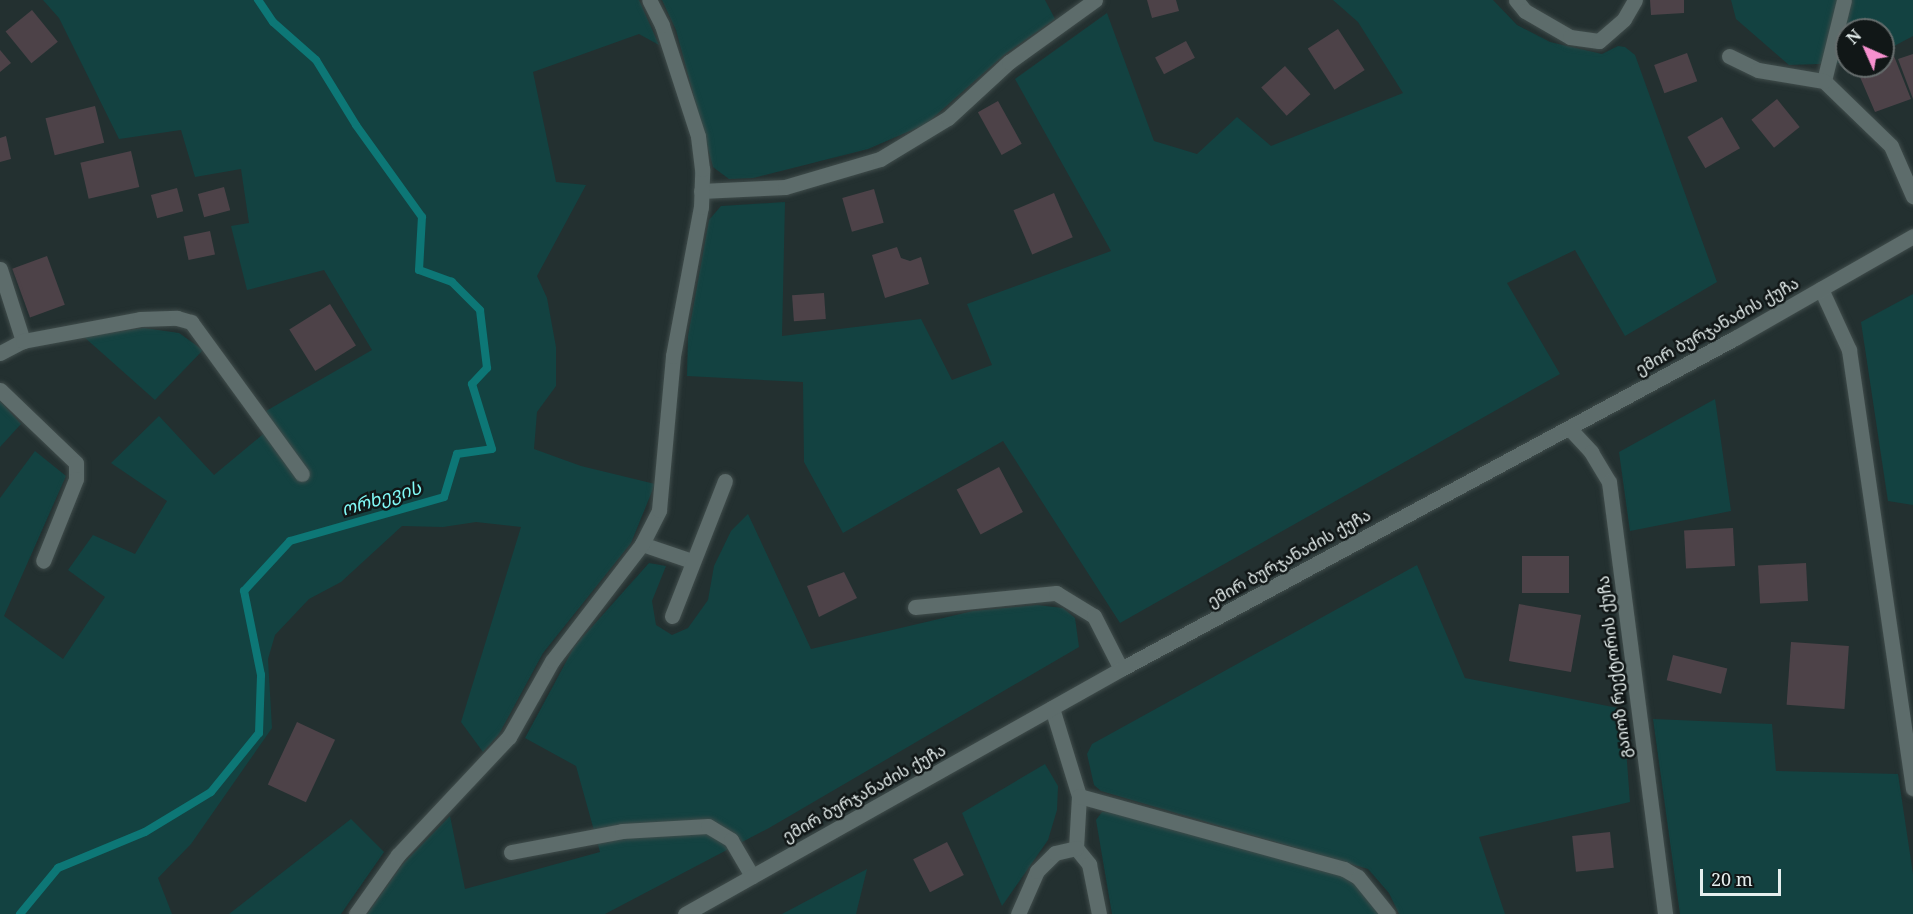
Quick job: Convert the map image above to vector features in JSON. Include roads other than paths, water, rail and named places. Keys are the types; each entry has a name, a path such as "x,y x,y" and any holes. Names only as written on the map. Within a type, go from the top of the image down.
{"street":[{"path":"356,914 398,855 509,737 552,661 642,544 659,510 673,356 701,191 698,136 662,25 649,0"},
{"path":"701,191 785,187 880,159 948,118 1009,62 1095,0"},
{"path":"1516,0 1526,11 1570,37 1599,41 1624,19 1635,0"},
{"path":"1824,81 1844,0"},
{"path":"1729,56 1758,70 1824,81 1891,146 1913,196"},
{"name":"ემირ ბურჯანაძის ქუჩა","path":"685,914 1121,669 1569,428 1913,236"},
{"path":"0,269 22,341"},
{"path":"1821,289 1849,350 1913,788"},
{"path":"0,353 22,341 140,319 177,318 191,322 302,474"},
{"path":"0,390 76,463 76,479 43,561"},
{"name":"გაიოზ რექტორის ქუჩა","path":"1569,428 1591,452 1609,482 1665,914"},
{"path":"672,616 725,481"},
{"path":"642,544 692,561"},
{"path":"915,607 1056,593 1094,616 1121,669"},
{"path":"1052,708 1079,796 1076,848 1089,864 1099,914"},
{"path":"1079,796 1344,869 1358,877 1388,914"},
{"path":"511,852 622,831 708,826 731,840 752,876"},
{"path":"1018,914 1037,871 1055,852 1076,848"}],"waterway":[{"name":"ორხევის","path":"20,914 58,868 145,832 211,792 259,733 261,675 244,591 290,541 444,497 457,454 492,449 472,384 487,368 480,310 452,282 419,270 422,217 356,125 316,60 273,22 258,0"}]}
